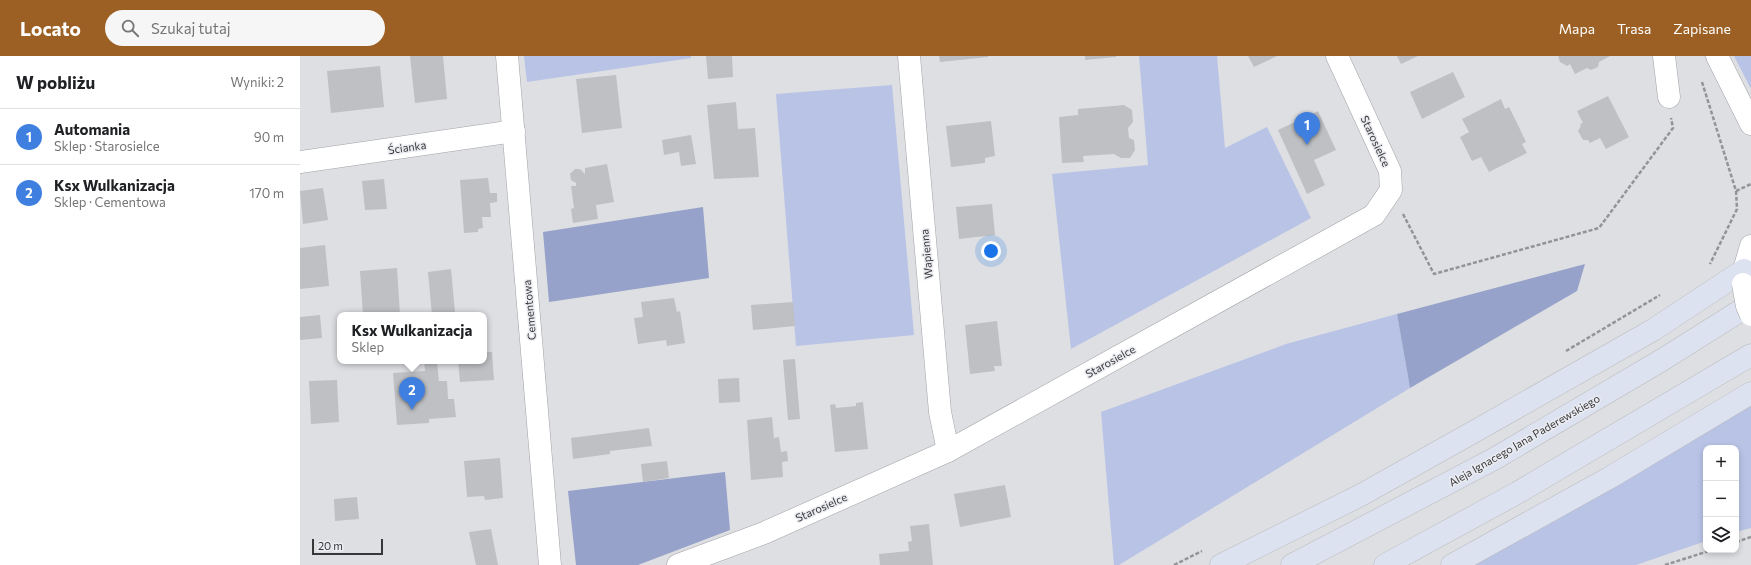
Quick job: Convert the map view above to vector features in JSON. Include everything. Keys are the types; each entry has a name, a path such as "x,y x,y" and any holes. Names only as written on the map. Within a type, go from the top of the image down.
{"main road":[{"path":"1214,556 1361,495 1744,277"},
{"name":"Aleja Ignacego Jana Paderewskiego","path":"1292,565 1494,460 1662,360 1751,304"},
{"path":"1385,565 1517,492 1751,355"},
{"path":"1452,565 1609,478 1751,393"}],"street":[{"name":"Cementowa","path":"507,56 550,565"},
{"name":"Wapienna","path":"909,56 940,412 948,451"},
{"name":"Starosielce","path":"678,565 764,533 948,451 1374,215 1391,190 1390,171 1337,56"},
{"path":"1664,56 1669,97"},
{"path":"1717,56 1749,115"},
{"name":"Ścianka","path":"300,162 514,131"},
{"path":"1751,246 1744,277 1747,306 1751,315"}],"path":[{"path":"1702,79 1736,191 1737,209 1709,265"},
{"path":"1391,190 1434,274 1599,228 1673,128 1669,97"},
{"path":"1736,191 1751,184"},
{"path":"1561,353 1664,293"},
{"path":"1739,541 1751,537"},
{"path":"1665,565 1703,553"},
{"path":"1174,565 1214,556"}],"shaded area":[{"path":"524,56 691,56 691,58 527,82"},
{"path":"1139,56 1217,56 1225,148 1267,127 1311,218 1071,349 1052,174 1148,165"},
{"path":"1734,56 1751,56 1751,88 1750,87"},
{"path":"892,85 914,335 796,346 776,94"},
{"path":"703,207 709,278 549,302 543,232"},
{"path":"1585,264 1577,291 1410,388 1397,314"},
{"path":"1397,314 1410,388 1119,565 1114,565 1101,412 1286,344"},
{"path":"1751,406 1751,528 1739,531 1739,445 1703,445 1703,542 1636,565 1471,565"},
{"path":"725,472 730,530 638,565 576,565 568,491"}],"building":[{"path":"410,56 443,56 447,99 415,103"},
{"path":"706,56 732,56 733,77 708,79"},
{"path":"939,56 988,56 988,57 940,62"},
{"path":"1085,56 1116,56 1116,57 1085,60"},
{"path":"1248,56 1277,56 1254,67"},
{"path":"1397,56 1418,56 1401,64"},
{"path":"1558,56 1610,56 1599,62 1598,67 1591,70 1587,68 1575,74 1570,64 1567,66 1560,62"},
{"path":"380,66 384,107 331,113 327,71"},
{"path":"1453,72 1465,97 1422,119 1410,92"},
{"path":"616,75 622,128 582,133 576,79"},
{"path":"1608,96 1629,137 1606,149 1600,138 1590,143 1588,140 1583,140 1578,131 1581,126 1580,124 1583,123 1577,111"},
{"path":"1501,99 1505,109 1509,107 1518,125 1526,142 1522,144 1527,153 1489,172 1481,157 1472,161 1460,137 1469,132 1462,119"},
{"path":"736,102 738,129 755,128 759,177 714,179 707,105"},
{"path":"1124,105 1132,110 1133,122 1128,128 1129,138 1134,140 1135,150 1130,158 1121,158 1114,154 1083,156 1084,162 1062,163 1059,117 1078,115 1078,109"},
{"path":"1318,111 1336,150 1314,160 1325,185 1307,194 1278,130"},
{"path":"991,121 995,156 985,158 985,163 951,167 946,126"},
{"path":"691,135 696,164 681,166 679,152 664,155 662,140"},
{"path":"607,164 614,202 596,205 598,219 573,223 571,209 574,208 571,186 576,186 576,183 571,180 570,174 575,169 580,169 585,174 585,168"},
{"path":"488,178 490,193 497,193 497,202 490,203 491,217 482,217 483,228 478,229 478,232 464,233 460,180"},
{"path":"384,179 387,209 365,210 362,181"},
{"path":"323,188 328,220 303,224 300,191"},
{"path":"992,204 995,235 959,239 956,207"},
{"path":"325,245 329,286 300,289 300,248"},
{"path":"397,268 400,312 363,312 360,271"},
{"path":"451,269 455,312 432,312 428,272"},
{"path":"674,298 677,312 680,311 685,343 667,346 666,340 638,344 634,318 643,317 641,302"},
{"path":"793,302 795,326 753,330 751,305"},
{"path":"320,315 322,338 300,340 300,317"},
{"path":"997,321 1002,366 994,366 995,371 970,374 965,325"},
{"path":"487,352 492,352 494,380 460,382 458,364 487,364"},
{"path":"795,359 800,419 788,420 783,360"},
{"path":"424,364 437,364 439,381 447,381 448,399 454,399 456,417 429,419 429,423 397,425 393,373 425,371"},
{"path":"739,378 740,402 719,403 718,379"},
{"path":"337,380 339,422 311,424 309,381"},
{"path":"863,402 868,449 835,452 830,405 835,404 836,408 856,406 856,403"},
{"path":"772,417 774,438 779,437 781,452 787,451 788,461 782,462 783,477 751,480 747,420"},
{"path":"649,428 652,446 610,451 610,454 573,459 571,438"},
{"path":"500,458 503,498 485,500 484,496 467,497 464,461"},
{"path":"667,461 669,478 643,482 641,464"},
{"path":"1005,485 1011,517 960,527 954,494"},
{"path":"357,497 359,519 335,521 334,499"},
{"path":"929,524 933,565 880,565 879,554 909,551 908,542 912,541 910,526"},
{"path":"491,529 498,565 476,565 469,532"}],"place":[{"name":"Automania","path":"1307,145"},
{"name":"Ksx Wulkanizacja","path":"412,410"}]}
